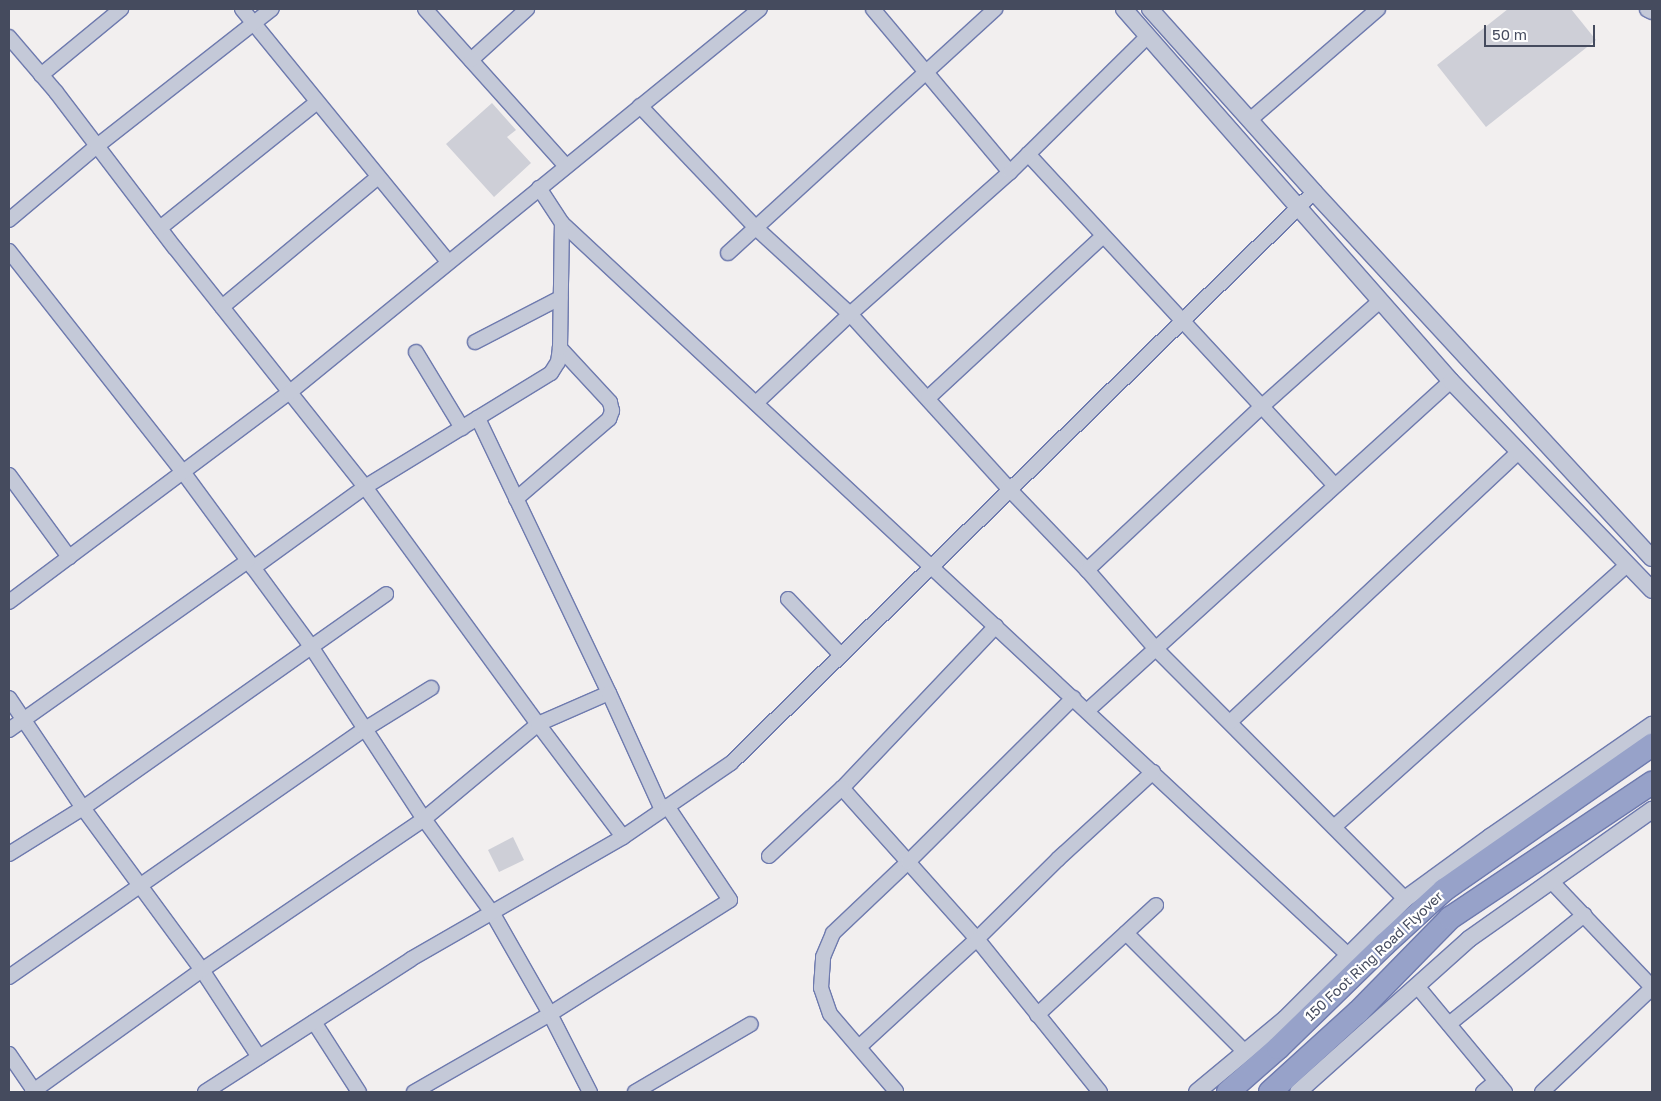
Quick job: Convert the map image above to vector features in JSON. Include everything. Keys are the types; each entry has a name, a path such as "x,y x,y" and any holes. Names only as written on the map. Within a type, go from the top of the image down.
{"highway":[{"name":"150 Foot Ring Road Flyover","path":"1228,1092 1278,1048 1384,944 1444,890 1652,745"},
{"name":"150 Foot Ring Road Flyover","path":"1270,1092 1358,1012 1450,918 1652,783"}],"street":[{"path":"41,75 121,9"},
{"path":"242,9 448,262"},
{"path":"9,220 97,146 272,9"},
{"path":"425,9 566,166"},
{"path":"471,60 527,9"},
{"path":"9,602 290,392 760,9"},
{"path":"873,9 1010,172"},
{"path":"728,253 995,9"},
{"path":"1124,9 1451,381 1652,590"},
{"path":"1150,9 1251,119 1314,192 1652,558"},
{"path":"1251,119 1378,9"},
{"path":"1648,9 1652,11"},
{"path":"756,404 850,314 1010,172 1148,36"},
{"path":"9,37 41,75 365,487 623,837"},
{"path":"160,228 317,102"},
{"path":"640,106 756,228 850,314 1009,489 1087,570 1156,649 1405,899"},
{"path":"1028,154 1182,323 1335,486"},
{"path":"222,307 378,177"},
{"path":"539,188 562,223 1348,955"},
{"path":"205,1092 411,959 623,837 731,763 1314,192"},
{"path":"9,730 365,487 551,373 558,362 560,348 562,223"},
{"path":"928,398 1103,236"},
{"path":"9,251 182,472 310,645 424,819 492,914 550,1014 590,1092"},
{"path":"474,342 560,298"},
{"path":"1087,570 1261,407 1380,302"},
{"path":"516,499 609,419 612,411 610,402 560,348"},
{"path":"416,352 462,428"},
{"path":"1087,711 1451,381"},
{"path":"414,1092 550,1014 730,900 664,808 478,418"},
{"path":"1230,722 1519,452"},
{"path":"9,475 69,557"},
{"path":"1334,827 1628,564"},
{"path":"9,854 82,808 310,645 386,594"},
{"path":"788,599 841,655"},
{"path":"769,856 842,788 996,626"},
{"path":"9,977 140,888 365,729 430,688"},
{"path":"9,1054 34,1092 202,970 424,819 538,724 610,693"},
{"path":"9,698 82,808 202,970 259,1057"},
{"path":"896,1091 830,1014 821,988 823,957 833,933 908,862 1073,698"},
{"path":"1197,1092 1285,1019 1405,899 1490,837 1652,725"},
{"path":"859,1047 977,939 1058,859 1153,772"},
{"path":"842,788 977,939 1100,1092"},
{"path":"1298,1092 1469,939 1652,810"},
{"path":"1542,1092 1652,987 1551,881"},
{"path":"1037,1015 1156,905"},
{"path":"1449,1024 1584,916"},
{"path":"1126,932 1245,1052"},
{"path":"1417,986 1500,1087 1482,1092"},
{"path":"314,1022 359,1092"},
{"path":"635,1092 751,1024"}],"building":[{"path":"1508,9 1571,9 1596,40 1486,127 1437,65"},
{"path":"492,103 516,130 507,137 531,163 494,197 446,144"},
{"path":"513,837 524,860 499,872 488,850"}]}
